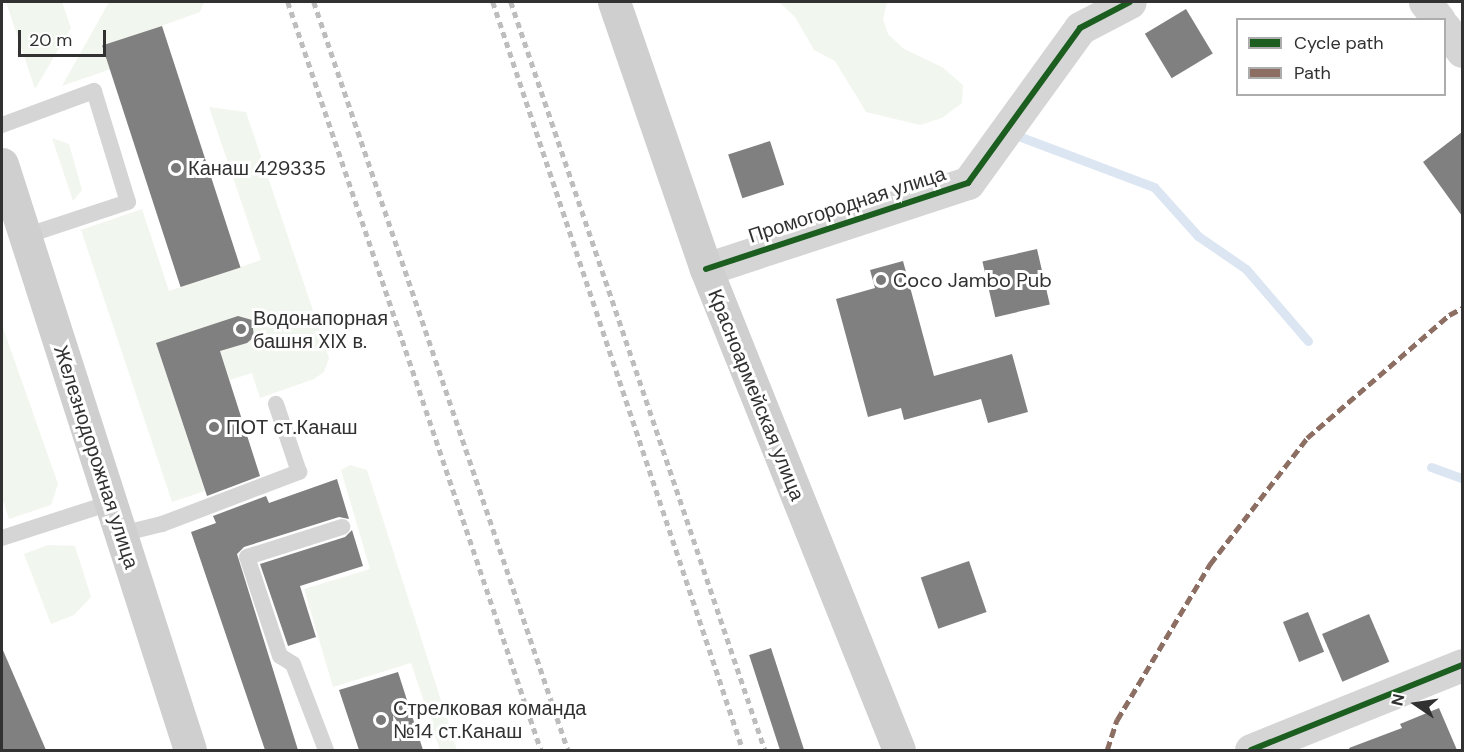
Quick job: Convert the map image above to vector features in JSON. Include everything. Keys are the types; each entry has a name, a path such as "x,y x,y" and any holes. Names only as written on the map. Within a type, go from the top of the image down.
{"main road":[{"name":"Красноармейская улица","path":"614,2 706,269 899,750"},
{"name":"Железнодорожная улица","path":"2,164 16,230 121,534 190,750"}],"street":[{"path":"1425,2 1437,18"},
{"name":"Промогородная улица","path":"706,269 968,183 1080,28 1116,5"},
{"path":"1446,30 1462,51"},
{"path":"1251,750 1462,665"}],"lane":[{"path":"2,125 94,91 128,202 16,230"},
{"path":"121,534 162,524 299,471 276,404"},
{"path":"2,538 110,503"},
{"path":"326,750 293,664 280,656 247,557 342,527"}],"shaded area":[{"path":"6,2 62,2 71,28 35,89"},
{"path":"109,2 204,2 200,12 103,47 111,69 62,86"},
{"path":"779,2 887,2 883,19 888,34 904,49 942,67 963,85 962,103 942,118 920,125 866,112 835,61 814,50 795,17"},
{"path":"209,107 246,112 329,358 324,372 314,379 260,398 252,373 230,380 211,325 156,343 205,491 172,502 81,230 142,209 169,291 261,260"},
{"path":"52,138 69,144 82,190 73,201"},
{"path":"2,325 58,484 51,505 9,519 2,497"},
{"path":"350,465 367,470 457,750 440,750 411,663 333,687 304,589 370,569 341,470"},
{"path":"48,545 75,546 91,597 74,615 51,624 24,554"}],"building":[{"path":"1186,9 1213,54 1172,78 1145,34"},
{"name":"Канаш 429335","path":"162,26 240,268 181,287 102,45"},
{"path":"1462,132 1462,216 1423,162"},
{"path":"770,141 784,185 742,198 728,155"},
{"path":"1037,249 1050,305 995,317 982,262"},
{"path":"903,261 934,376 1012,354 1028,412 988,423 981,399 904,420 901,408 868,417 836,299 875,288 870,270"},
{"name":"ПОТ ст.Канаш","path":"238,316 252,320 254,337 247,343 220,351 260,476 207,496 156,343"},
{"path":"337,479 349,519 339,517 244,547 237,554 298,750 265,750 191,532 216,523 213,516 266,496 269,503"},
{"path":"352,530 363,566 300,586 316,637 288,646 260,564 345,537"},
{"path":"969,561 987,612 938,629 921,578"},
{"path":"1308,612 1324,652 1299,662 1283,622"},
{"path":"1369,614 1389,662 1342,682 1322,634"},
{"path":"2,648 46,750 2,750"},
{"path":"771,648 804,750 780,750 749,655"},
{"name":"Стрелковая команда №14 ст.Канаш","path":"398,672 423,750 359,750 339,690"},
{"path":"1439,708 1457,750 1350,750 1349,748 1402,728 1400,724"}],"waterway":[{"path":"1021,137 1154,187 1198,236 1246,269 1308,341"},
{"path":"1431,467 1462,478"}],"railway":[{"path":"288,2 541,750"},
{"path":"314,2 568,750"},
{"path":"493,2 743,750"},
{"path":"511,2 765,750"}],"marked path":[{"path":"1107,750 1117,720 1210,564 1307,438 1449,315 1462,308"}],"cycle path":[{"path":"706,269 968,183 1080,28 1130,2"},
{"path":"1251,750 1462,665"}],"place":[{"name":"Канаш 429335","path":"176,168"},
{"name":"Coco Jambo Pub","path":"881,280"},
{"name":"Водонапорная башня XIX в.","path":"241,329"},
{"name":"ПОТ ст.Канаш","path":"214,427"},
{"name":"Стрелковая команда №14 ст.Канаш","path":"381,720"}]}
